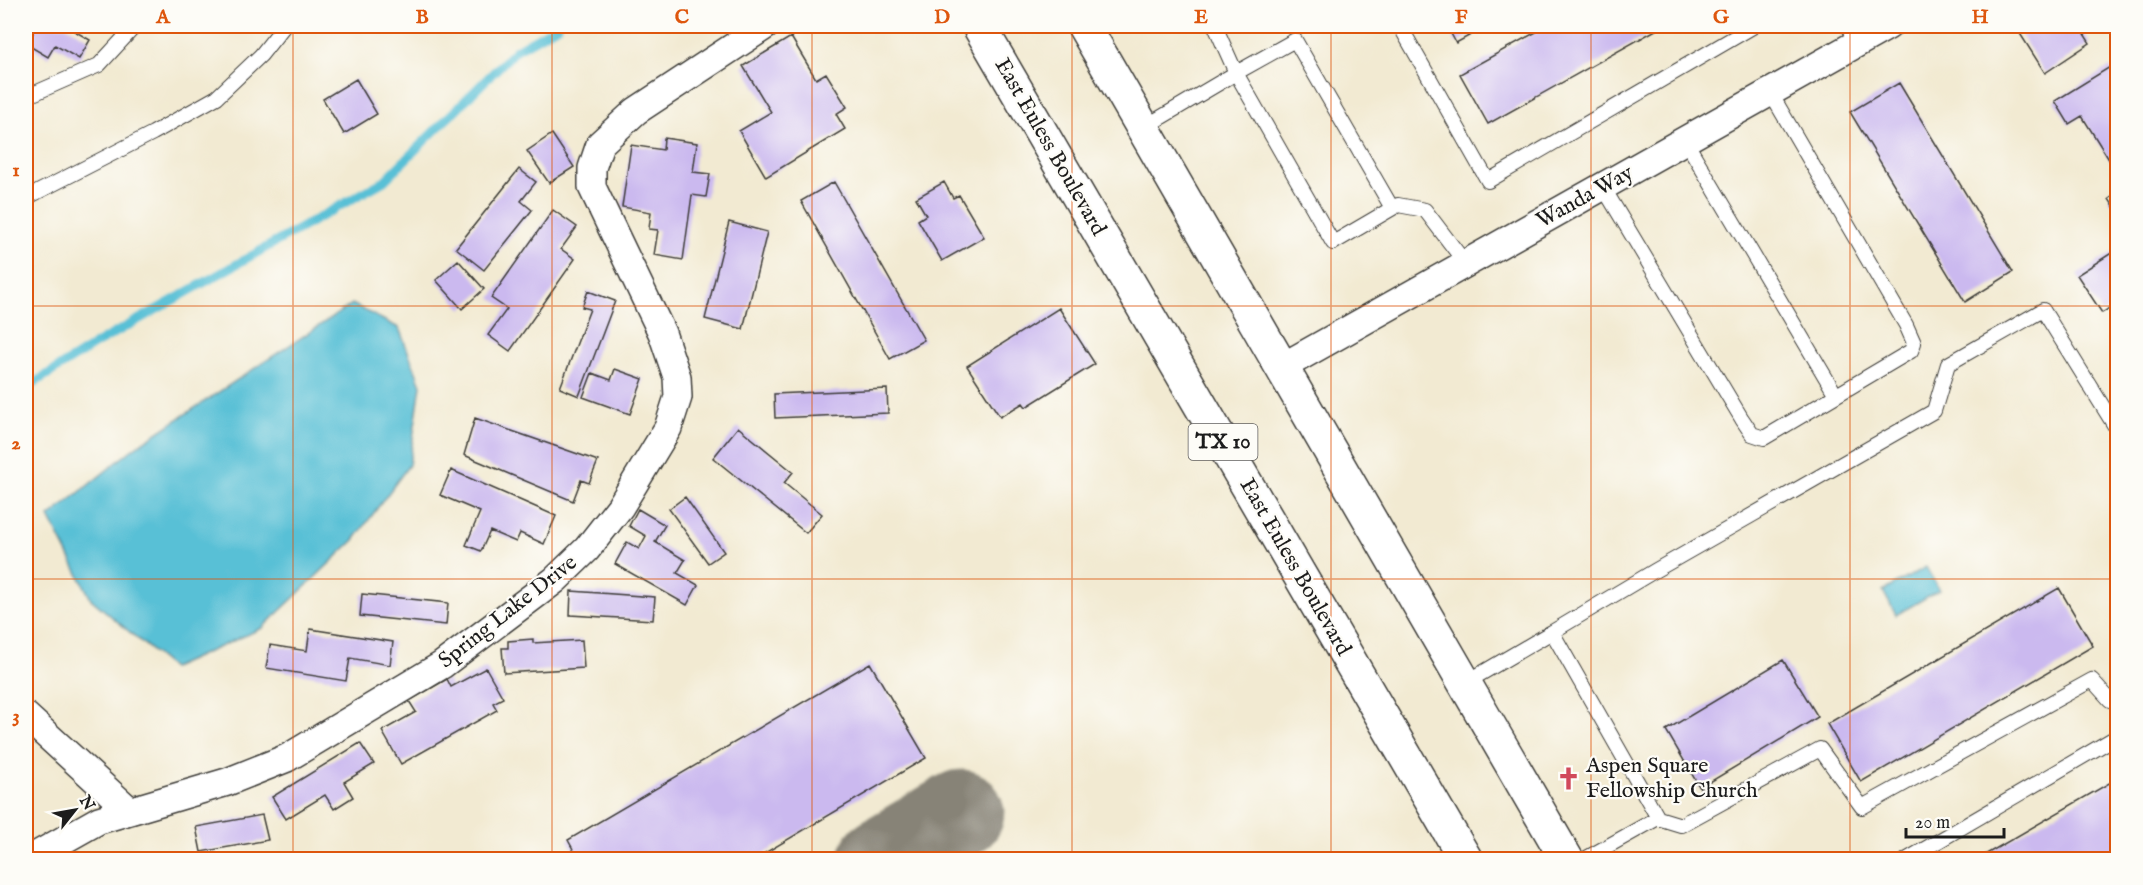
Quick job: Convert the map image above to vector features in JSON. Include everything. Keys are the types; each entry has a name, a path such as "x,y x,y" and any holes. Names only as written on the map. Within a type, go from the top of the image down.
{"main road":[{"name":"East Euless Boulevard","path":"979,26 1466,860"},
{"path":"1084,26 1567,860"}],"street":[{"name":"Spring Lake Drive","path":"28,860 99,820 227,782 287,758 442,665 555,580 587,549 620,507 668,428 678,397 677,378 662,333 592,187 592,168 600,144 636,111 765,26"},
{"name":"Wanda Way","path":"1282,367 1770,92 1852,34 1888,26"},
{"path":"26,716 130,811"}],"lane":[{"path":"26,97 99,65 135,26"},
{"path":"26,198 217,98 261,55 284,26"},
{"path":"1215,26 1236,73 1333,243 1398,205 1425,210 1466,264"},
{"path":"1400,26 1488,181 1754,26"},
{"path":"1143,128 1295,40 1392,208"},
{"path":"1603,187 1752,434 1764,438 1911,351 1914,342 1770,92"},
{"path":"1685,140 1836,395"},
{"path":"1465,683 1666,564 1935,411 1948,364 2043,310 2118,431"},
{"path":"1552,632 1658,818 1681,825 1820,749 1862,807 2092,680 2110,700 2118,696"},
{"path":"1906,860 2118,736"},
{"path":"1582,860 1658,818"}],"water":[{"path":"352,304 399,328 421,385 409,465 354,540 262,628 172,668 91,599 49,517 134,448"},
{"path":"1926,567 1939,590 1896,615 1883,591"}],"building":[{"path":"26,26 66,26 90,40 79,59 55,45 48,57 26,44 33,33"},
{"path":"1447,26 1487,26 1456,43"},
{"path":"1547,26 1663,26 1488,124 1460,74"},
{"path":"2029,26 2079,26 2090,43 2045,73 2019,32"},
{"path":"791,37 816,79 826,73 847,107 836,114 845,129 766,177 739,131 771,112 743,66"},
{"path":"2110,67 2118,79 2118,174 2082,116 2069,124 2055,101"},
{"path":"356,79 377,114 344,134 323,99"},
{"path":"1899,83 2013,272 1965,302 1850,112"},
{"path":"552,134 574,167 549,183 527,151"},
{"path":"664,138 697,143 693,172 710,174 706,197 692,195 683,260 654,255 658,230 649,229 651,212 622,207 631,145 663,150"},
{"path":"519,169 536,182 521,201 532,210 484,270 456,248"},
{"path":"834,182 924,340 890,359 801,201"},
{"path":"944,182 953,198 959,195 984,237 942,261 918,220 926,215 916,198"},
{"path":"2118,193 2118,213 2109,199"},
{"path":"553,210 577,227 561,249 575,259 510,351 488,335 507,309 491,298"},
{"path":"729,222 767,232 743,329 705,319"},
{"path":"2113,252 2118,259 2118,303 2102,313 2077,275"},
{"path":"458,260 484,289 462,309 436,280"},
{"path":"588,291 615,301 579,396 560,388 590,309 582,307"},
{"path":"1059,308 1095,364 1026,407 1023,403 1000,417 967,366"},
{"path":"615,369 643,379 630,414 583,397 592,373 611,380"},
{"path":"887,389 888,413 775,418 774,394"},
{"path":"475,418 598,461 589,483 581,480 573,501 464,455"},
{"path":"738,427 793,472 784,483 822,514 806,533 713,458"},
{"path":"451,470 556,516 544,544 520,533 516,542 490,531 481,551 466,545 480,512 440,495"},
{"path":"685,497 724,552 708,563 669,509"},
{"path":"638,509 665,525 655,542 685,560 677,573 698,585 687,605 615,564 627,542 639,549 646,536 629,526"},
{"path":"2059,588 2093,646 1861,782 1827,724"},
{"path":"571,591 655,597 653,620 570,615"},
{"path":"362,594 448,603 446,625 360,616"},
{"path":"310,629 393,642 390,665 350,658 346,681 266,668 270,645 307,651"},
{"path":"533,639 533,643 582,640 584,668 504,673 502,648 508,648 508,641"},
{"path":"1783,660 1818,717 1700,788 1666,730"},
{"path":"870,663 926,758 753,860 579,860 568,840"},
{"path":"486,668 503,698 493,703 497,710 401,764 382,731 416,712 409,701 447,679 451,687"},
{"path":"360,743 374,764 344,782 353,797 334,809 325,795 286,819 272,797"},
{"path":"2118,778 2118,860 1976,860"},
{"path":"262,815 268,840 201,852 196,827"}],"waterway":[{"path":"26,388 99,342 384,181 516,50 558,26"}],"taxiway":[{"path":"882,860 961,813"}],"place":[{"name":"Aspen Square Fellowship Church","path":"1568,779"}]}
